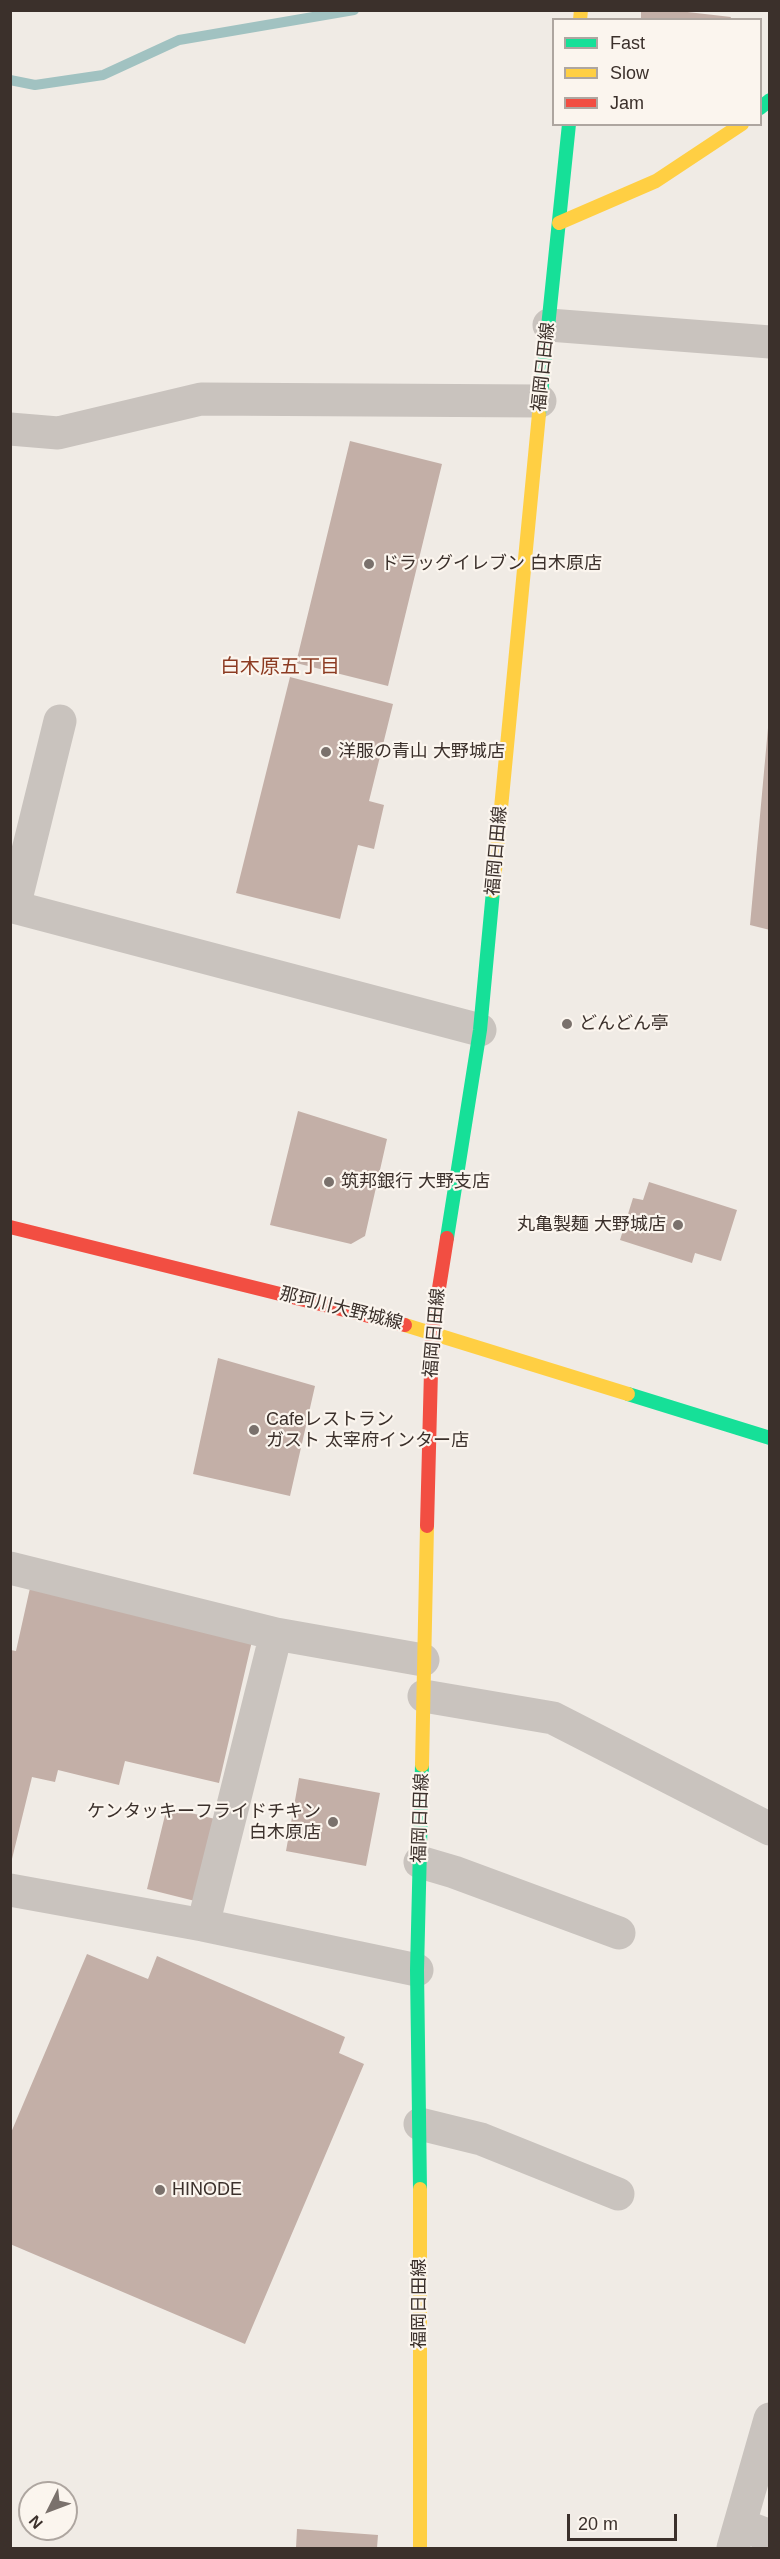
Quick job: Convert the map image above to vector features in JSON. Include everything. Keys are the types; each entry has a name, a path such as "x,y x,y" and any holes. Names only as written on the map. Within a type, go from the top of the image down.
{"main road":[{"name":"福岡日田線","path":"420,2548 420,2124 417,1970 432,1332 480,1030 569,126"},
{"path":"559,223 656,181 739,126"},
{"name":"那珂川大野城線","path":"10,1227 432,1332 770,1438"}],"street":[{"path":"549,325 770,342"},
{"path":"10,429 58,433 201,399 540,401"},
{"path":"60,721 12,906 480,1030"},
{"path":"10,1568 276,1634 423,1660"},
{"path":"203,1924 276,1634"},
{"path":"424,1696 553,1718 770,1829"},
{"path":"420,1862 454,1872 619,1933"},
{"path":"12,1894 203,1924 417,1970"},
{"path":"420,2124 481,2139 618,2194"},
{"path":"748,2536 770,2419"}],"building":[{"path":"641,10 670,10 731,17 731,18 641,18"},
{"name":"ドラッグイレブン 白木原店","path":"350,441 442,464 388,686 296,663"},
{"name":"洋服の青山 大野城店","path":"290,677 393,704 369,801 384,805 374,849 358,845 340,919 236,893"},
{"path":"768,728 770,728 770,930 750,925"},
{"name":"筑邦銀行 大野支店","path":"298,1111 387,1139 365,1236 351,1244 270,1225"},
{"name":"丸亀製麺 大野城店","path":"649,1182 737,1210 721,1261 695,1253 692,1263 620,1240 633,1198 643,1200"},
{"name":"Cafeレストラン ガスト 太宰府インター店","path":"218,1358 315,1386 290,1496 193,1474"},
{"path":"30,1588 252,1641 219,1783 125,1761 119,1785 58,1770 55,1782 32,1777 11,1863 10,1650 16,1651"},
{"name":"ケンタッキーフライドチキン 白木原店","path":"299,1778 380,1793 366,1866 286,1851"},
{"path":"167,1807 219,1820 199,1902 147,1889"},
{"name":"HINODE","path":"87,1954 148,1979 157,1956 345,2037 339,2053 364,2064 245,2344 10,2244 10,2135"},
{"path":"297,2529 378,2535 377,2548 296,2548"}],"waterway":[{"path":"10,80 35,85 103,75 179,40 354,10"}],"traffic: fast":[{"path":"762,106 770,100"},
{"path":"539,414 569,126"},
{"path":"447,1238 480,1030 493,891"},
{"path":"628,1394 770,1438"},
{"path":"420,2189 417,1970 422,1765"}],"traffic: slow":[{"path":"580,18 581,10"},
{"path":"559,223 656,181 739,126"},
{"path":"493,891 539,414"},
{"path":"405,1325 628,1394"},
{"path":"422,1765 427,1526"},
{"path":"420,2189 420,2548"}],"traffic: jam":[{"path":"10,1227 405,1325"},
{"path":"427,1526 432,1332 447,1238"}],"place":[{"name":"ドラッグイレブン 白木原店","path":"369,564"},
{"name":"洋服の青山 大野城店","path":"326,752"},
{"name":"どんどん亭","path":"567,1024"},
{"name":"筑邦銀行 大野支店","path":"329,1182"},
{"name":"丸亀製麺 大野城店","path":"678,1225"},
{"name":"Cafeレストラン ガスト 太宰府インター店","path":"254,1430"},
{"name":"ケンタッキーフライドチキン 白木原店","path":"333,1822"},
{"name":"HINODE","path":"160,2190"}],"district":[{"name":"白木原五丁目","path":"280,667"}]}
